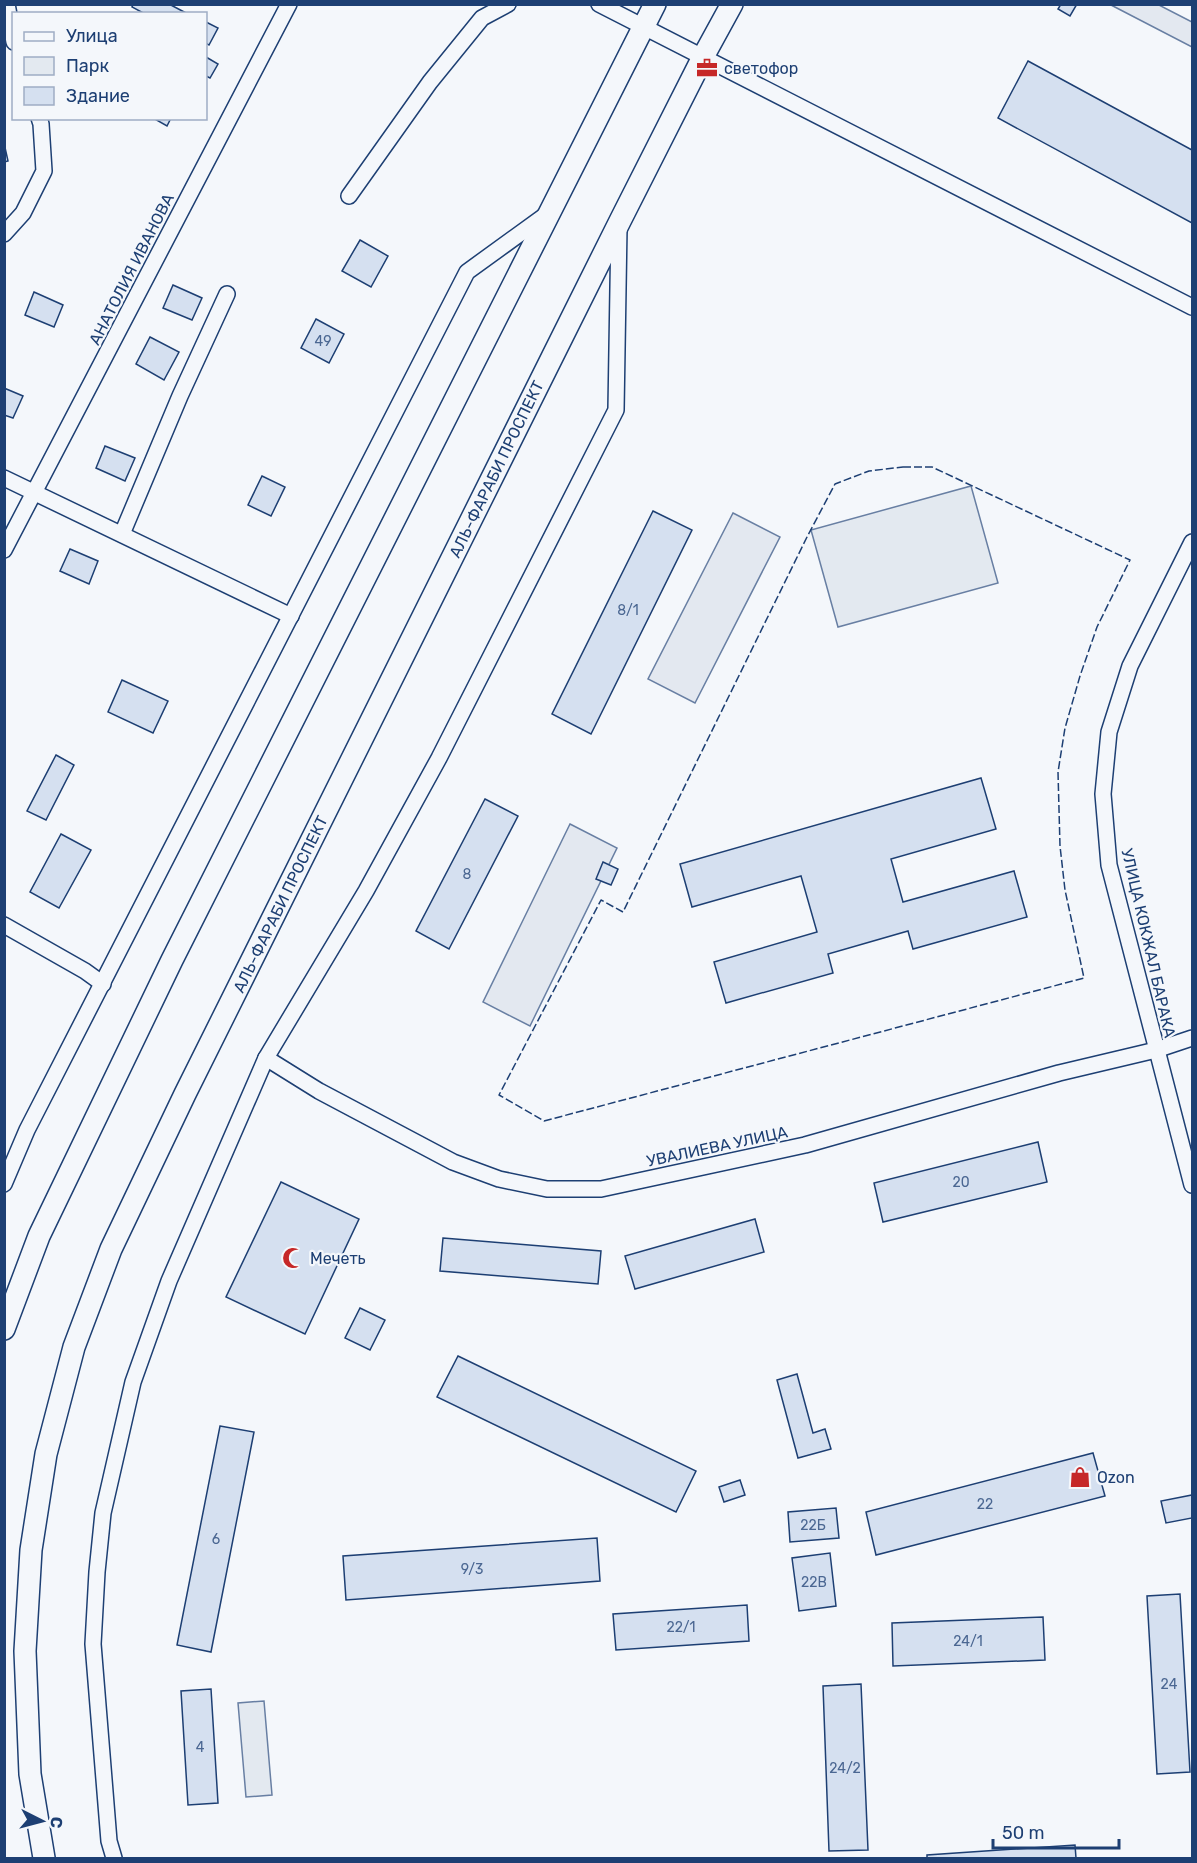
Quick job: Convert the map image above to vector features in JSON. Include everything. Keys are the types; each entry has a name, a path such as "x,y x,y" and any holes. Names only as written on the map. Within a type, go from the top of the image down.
{"street":[{"path":"7,4 12,31"},
{"name":"АНАТОЛИЯ ИВАНОВА","path":"4,550 289,4"},
{"path":"349,196 430,82 482,18 508,4"},
{"path":"599,4 1192,307"},
{"path":"4,1329 39,1236 172,960 655,4"},
{"name":"АЛЬ-ФАРАБИ ПРОСПЕКТ","path":"44,1858 30,1774 26,1640 32,1550 46,1454 75,1347 111,1249 170,1125 620,221 732,4"},
{"path":"4,234 23,213 44,171 40,120"},
{"path":"4,1184 27,1130 467,272 550,212"},
{"path":"114,1858 109,1841 93,1644 103,1513 133,1382 169,1281 266,1058 366,891 439,758 616,410 620,221"},
{"path":"122,534 180,396 227,294"},
{"path":"4,478 291,616"},
{"name":"УЛИЦА КОКЖАЛ БАРАКА","path":"1192,542 1130,666 1109,732 1103,794 1109,865 1192,1185"},
{"path":"4,925 85,971 103,984"},
{"name":"УВАЛИЕВА УЛИЦА","path":"266,1058 319,1091 453,1162 499,1179 547,1189 601,1189 805,1145 1059,1073 1156,1050 1192,1038"}],"green space":[{"path":"971,486 998,583 838,627 811,530"},
{"path":"264,1701 272,1795 246,1797 238,1703"}],"shaded area":[{"path":"1111,5 1159,5 1192,22 1192,47"},
{"path":"733,513 780,537 695,703 648,679"},
{"path":"570,824 617,848 530,1026 483,1002"}],"building":[{"path":"133,4 169,4 184,12 141,12 132,7"},
{"path":"1061,4 1077,4 1070,16 1058,9"},
{"path":"207,22 218,28 209,45 207,44"},
{"path":"207,58 218,64 210,78 207,76"},
{"path":"1028,61 1192,150 1192,223 998,118"},
{"path":"156,120 170,120 167,126"},
{"path":"4,143 8,161 4,162"},
{"path":"360,240 388,256 371,287 342,271"},
{"path":"173,285 202,298 192,320 163,308"},
{"path":"34,292 63,305 54,327 25,315"},
{"path":"316,319 344,334 329,363 301,348"},
{"path":"150,337 179,352 164,380 136,364"},
{"path":"4,388 23,396 13,418 4,415"},
{"path":"105,446 135,458 125,481 96,468"},
{"path":"262,476 285,487 271,516 248,505"},
{"path":"653,511 692,530 591,734 552,714"},
{"path":"70,549 98,561 89,584 60,571"},
{"path":"122,680 168,701 153,733 108,712"},
{"path":"56,755 74,765 46,820 27,811"},
{"path":"981,778 996,829 891,859 903,902 1014,871 1027,917 913,949 908,931 828,954 833,973 726,1003 714,962 817,932 801,876 692,907 680,864"},
{"path":"485,799 518,816 449,949 416,931"},
{"path":"61,834 91,850 59,908 30,892"},
{"path":"603,862 618,869 611,885 596,879"},
{"path":"1038,1142 1047,1182 883,1222 874,1183"},
{"name":"Мечеть","path":"281,1182 359,1219 305,1334 226,1297"},
{"path":"755,1219 764,1252 635,1289 625,1256"},
{"path":"443,1238 601,1251 598,1284 440,1271"},
{"path":"360,1308 385,1320 370,1350 345,1338"},
{"path":"458,1356 696,1471 676,1512 437,1397"},
{"path":"797,1374 813,1433 825,1429 831,1449 798,1458 777,1380"},
{"path":"220,1426 254,1432 211,1652 177,1645"},
{"path":"1093,1453 1105,1496 876,1555 866,1512"},
{"path":"740,1480 745,1495 724,1502 719,1487"},
{"path":"1192,1495 1192,1518 1166,1523 1161,1501"},
{"path":"836,1508 839,1538 790,1542 788,1512"},
{"path":"597,1538 600,1581 346,1600 343,1556"},
{"path":"830,1553 836,1606 799,1611 792,1558"},
{"path":"1180,1594 1190,1772 1157,1774 1147,1596"},
{"path":"747,1605 749,1641 616,1650 613,1614"},
{"path":"1043,1617 1045,1660 893,1666 892,1623"},
{"path":"861,1684 868,1850 829,1851 823,1686"},
{"path":"211,1689 218,1803 188,1805 181,1691"},
{"path":"1075,1845 1076,1858 927,1858 927,1855"}],"fence":[{"path":"903,467 932,467 1130,560 1097,627 1080,676 1065,728 1058,772 1060,846 1065,890 1084,978 544,1121 499,1095 601,900 623,912 835,484 869,471 903,467"}],"place":[{"name":"светофор","path":"707,68"},
{"name":"Мечеть","path":"293,1258"},
{"name":"Ozon","path":"1080,1477"}]}
